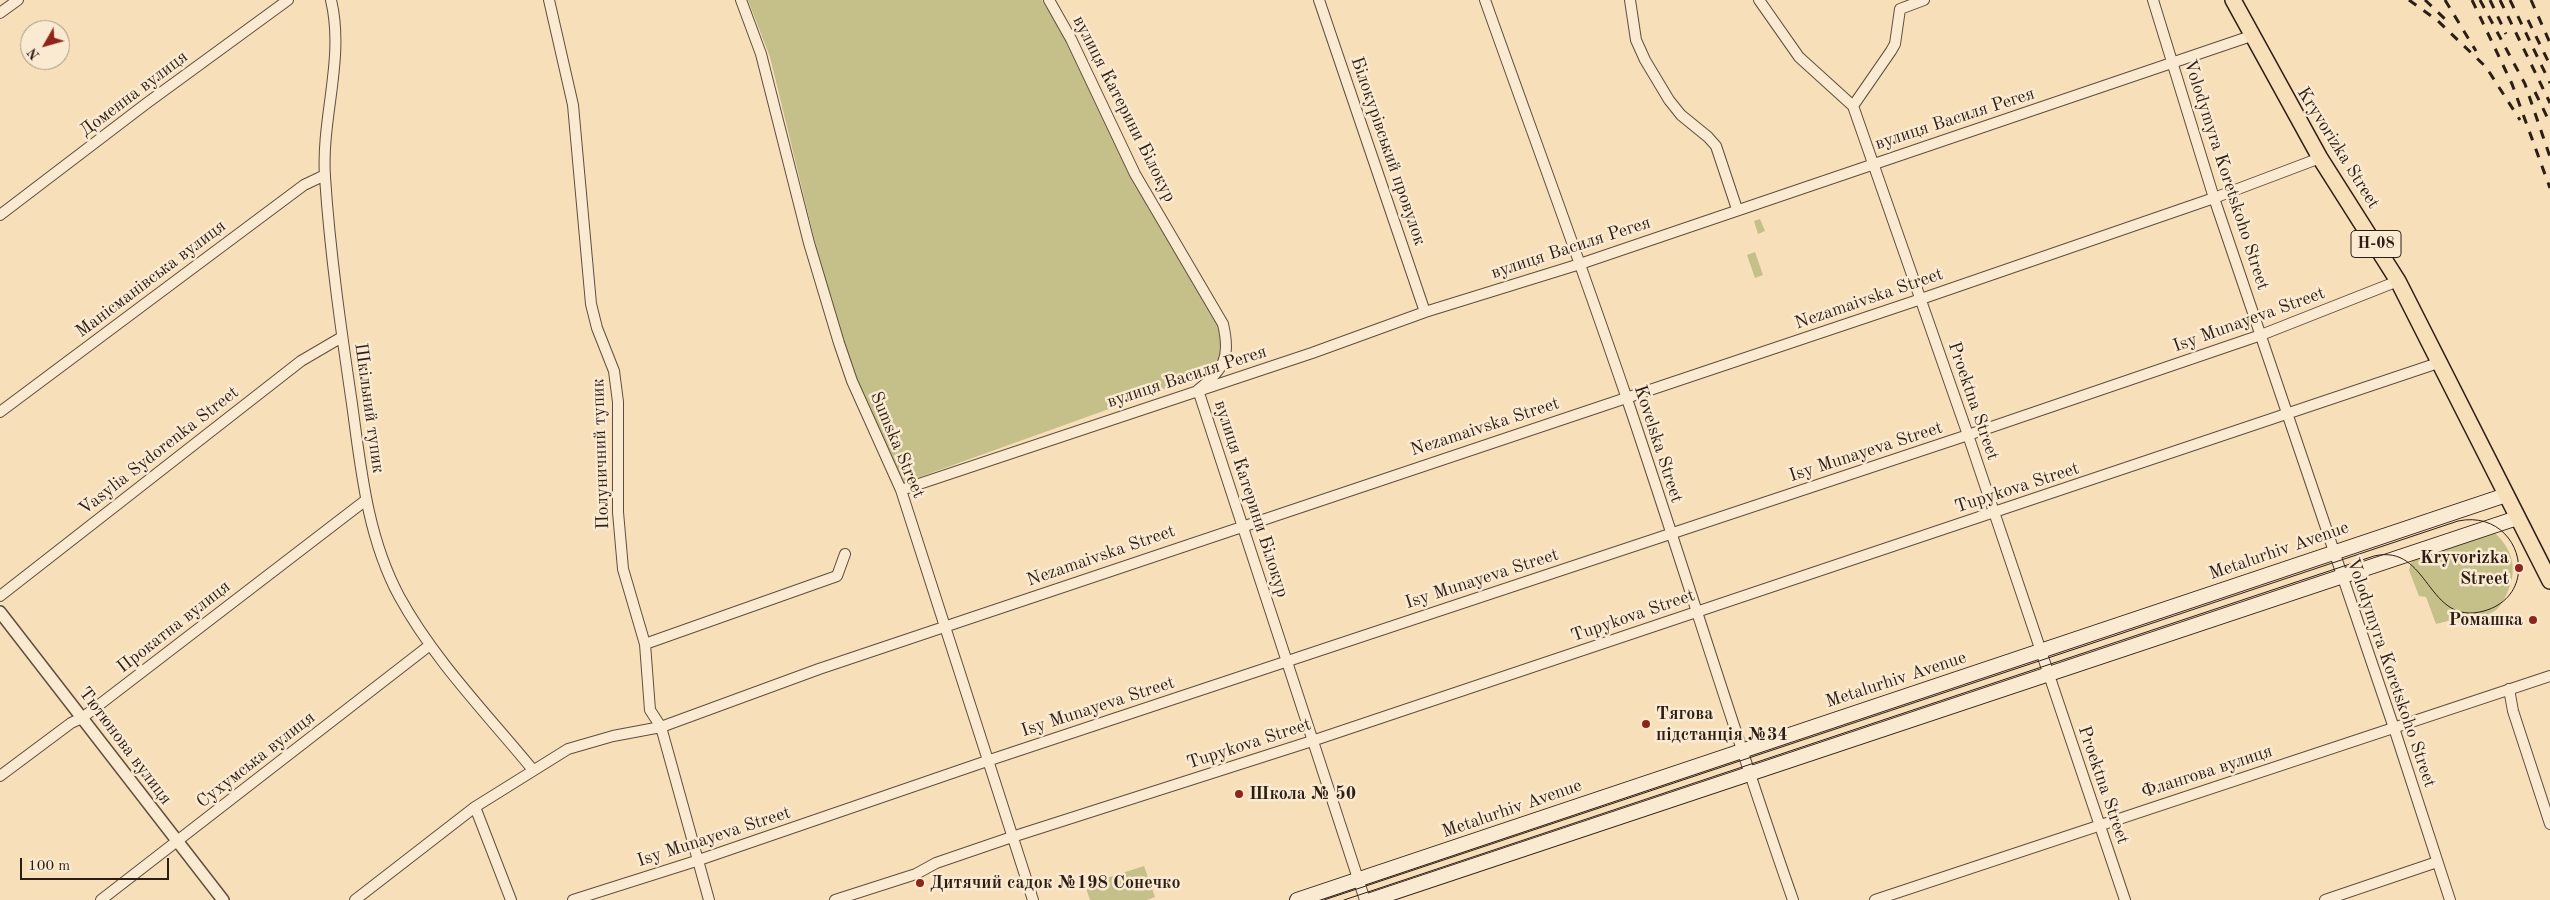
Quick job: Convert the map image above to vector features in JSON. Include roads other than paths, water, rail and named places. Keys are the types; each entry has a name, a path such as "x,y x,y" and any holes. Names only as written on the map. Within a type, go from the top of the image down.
{"main road":[{"name":"Kryvorizka Street","path":"2233,0 2251,36 2320,158 2398,281 2441,362 2550,581"},
{"name":"Metalurhiv Avenue","path":"1297,900 2506,495"},
{"path":"1371,900 2341,575 2517,518"}],"street":[{"path":"0,13 18,0"},
{"name":"Доменна вулиця","path":"0,215 147,103 288,0"},
{"name":"Шкільний тупик","path":"331,0 334,15 335,54 326,140 325,176 342,337 371,524 399,595 430,645 533,770"},
{"name":"Полуничний тупик","path":"549,0 573,105 591,304 597,328 614,371 618,411 618,512 623,569 646,644 650,710 660,727 696,861 709,900"},
{"name":"Sumska Street","path":"741,0 760,54 809,243 839,343 852,381 901,490 1033,900"},
{"name":"вулиця Катерини Білокур","path":"1049,0 1071,39 1135,174 1223,324 1227,340 1227,356 1214,378 1198,390 1366,900"},
{"name":"Білокурівський провулок","path":"1319,0 1425,312"},
{"name":"Kovelska Street","path":"1485,0 1626,398 1741,752 1793,900"},
{"path":"1630,0 1636,40 1645,60 1669,100 1681,115 1716,146 1737,210"},
{"name":"Proektna Street","path":"1759,0 1799,57 1853,106 1968,435 2125,900"},
{"path":"1853,106 1892,52 1900,9 1924,0"},
{"name":"Volodymyra Koretskoho Street","path":"2153,0 2214,198 2394,728 2450,900"},
{"name":"вулиця Василя Регея","path":"901,490 1312,353 1425,312 1580,264 2251,36"},
{"name":"Nezamaivska Street","path":"355,900 475,807 568,749 613,736 660,727 946,626 2214,198 2320,158"},
{"name":"Манісманівська вулиця","path":"0,412 304,185 325,176"},
{"name":"Isy Munayeva Street","path":"573,900 696,861 1287,661 1968,435 2261,335 2398,281"},
{"name":"Vasylia Sydorenka Street","path":"0,596 301,361 342,337"},
{"name":"Tupykova Street","path":"835,900 916,874 936,863 1012,837 1312,740 2441,362"},
{"name":"Прокатна вулиця","path":"0,776 71,722 82,718 366,500"},
{"path":"646,644 837,576 845,554"},
{"name":"Тютюнова вулиця","path":"0,612 223,900"},
{"name":"Сухумська вулиця","path":"101,900 430,645"},
{"name":"Флангова вулиця","path":"1875,900 2550,676"},
{"path":"2509,690 2512,711 2550,824"},
{"path":"475,807 511,900"},
{"path":"2325,900 2437,862"}],"tram line":[{"path":"1324,900 2458,521 2479,520 2497,527 2509,539 2517,555 2518,572 2514,588 2503,602 2484,611 2465,613 2450,607 2438,597 2407,561 2392,555 2374,556 1344,900"}],"railway":[{"path":"2409,0 2438,21 2486,67 2520,120"},
{"path":"2425,0 2445,19"},
{"path":"2445,0 2476,51"},
{"path":"2472,0 2512,84 2550,188"},
{"path":"2480,0 2525,84 2550,157"},
{"path":"2490,0 2506,34"},
{"path":"2500,0 2550,103"},
{"path":"2510,0 2550,83"},
{"path":"2531,0 2550,43"},
{"path":"2528,20 2550,65"},
{"path":"2535,92 2550,123"}],"place":[{"name":"Kryvorizka Street","path":"2519,568"},
{"name":"Ромашка","path":"2533,620"},
{"name":"Тягова пiдстанцiя №34","path":"1646,724"},
{"name":"Школа № 50","path":"1239,794"},
{"name":"Дитячий садок №198 Сонечко","path":"920,883"}]}
